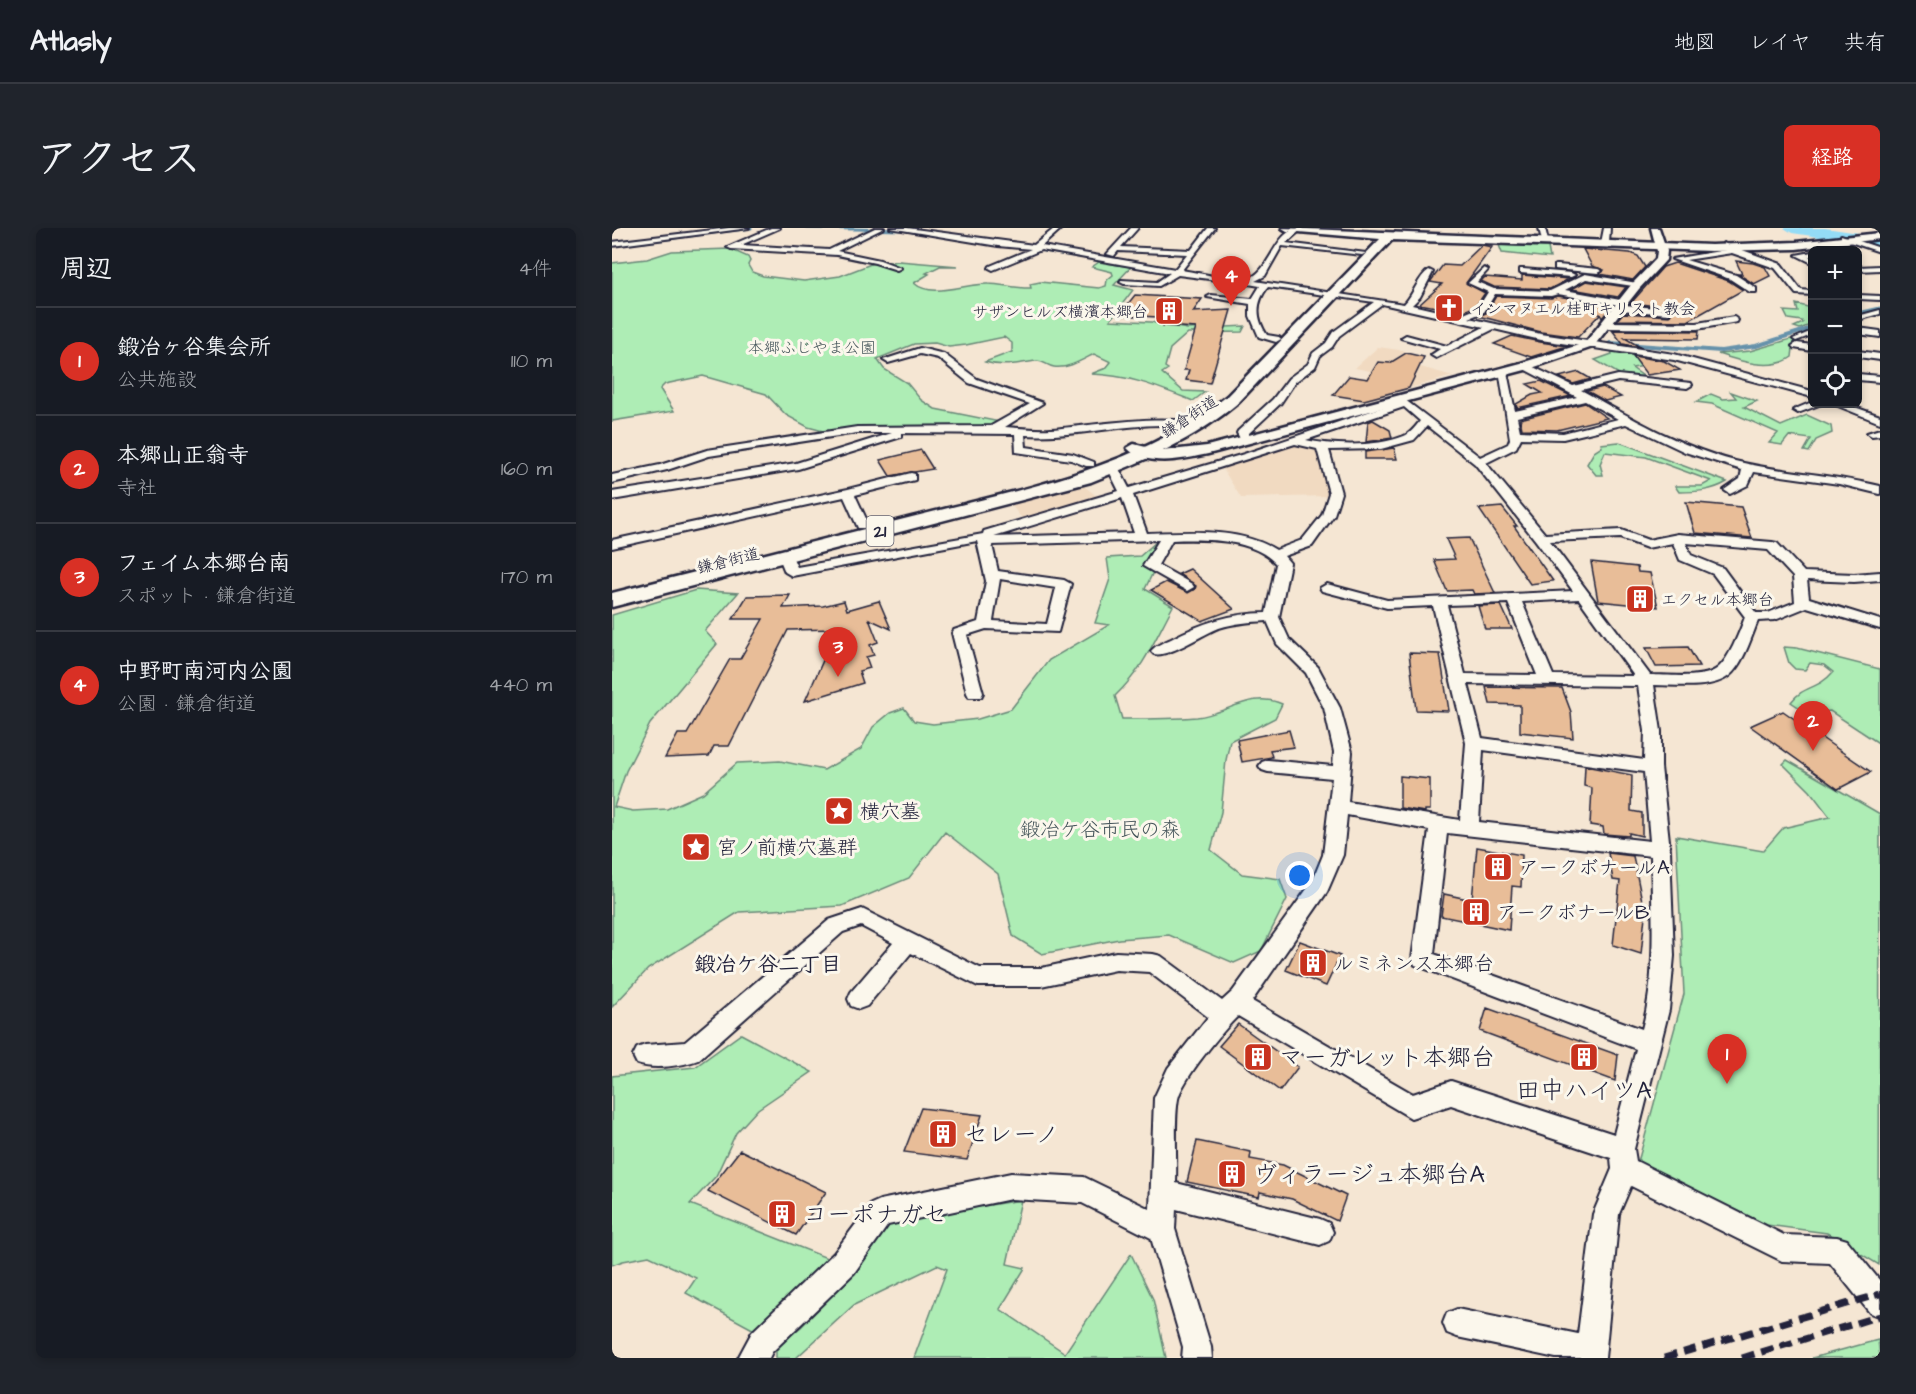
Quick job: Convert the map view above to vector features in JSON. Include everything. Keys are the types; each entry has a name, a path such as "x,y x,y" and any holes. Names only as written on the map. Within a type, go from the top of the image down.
{"main road":[{"path":"1299,228 1661,251 1782,247 1855,241 1878,235"},
{"path":"1385,234 1543,233 1661,251"},
{"name":"鎌倉街道","path":"612,600 1047,489 1113,467 1220,397 1276,339 1330,292 1362,254 1385,234"},
{"name":"鎌倉街道","path":"612,590 1140,451 1197,427 1233,399 1385,234"}],"street":[{"path":"612,244 746,228"},
{"path":"777,228 731,247 817,251 857,257 897,268"},
{"path":"893,228 1407,305 1493,326 1674,357 1808,392"},
{"path":"915,231 926,228"},
{"path":"993,267 1037,249 1059,228"},
{"path":"1105,260 1135,228"},
{"path":"1124,282 1159,284 1177,272 1212,228"},
{"path":"1228,287 1248,282 1262,274 1280,244 1299,228"},
{"path":"1605,243 1606,228"},
{"path":"1655,228 1661,251 1676,259 1733,277 1753,290"},
{"path":"833,250 879,229"},
{"path":"964,239 979,230"},
{"path":"612,235 642,235 649,231"},
{"path":"1855,241 1880,250"},
{"path":"1280,244 1362,254"},
{"path":"1676,259 1729,248 1778,266 1799,292 1808,293"},
{"path":"1116,249 1194,252"},
{"path":"1591,342 1641,281 1661,251"},
{"path":"1808,254 1800,255 1808,259"},
{"path":"1862,263 1877,268"},
{"path":"1558,267 1641,281"},
{"path":"1862,269 1877,268"},
{"path":"1484,270 1472,283 1493,291 1551,294 1585,276"},
{"path":"1511,273 1520,271 1641,281"},
{"path":"1520,271 1572,283"},
{"path":"1407,305 1416,297 1428,272"},
{"path":"1510,284 1560,290 1622,305 1666,312"},
{"path":"1264,285 1255,296 1252,317 1262,335 1276,339"},
{"path":"1462,318 1480,310 1493,291"},
{"path":"1211,297 1255,302"},
{"path":"1862,297 1880,298"},
{"path":"1246,440 1242,433 1277,401 1292,380 1312,365 1316,355 1329,345 1336,334 1382,301"},
{"path":"1862,317 1880,312"},
{"path":"1607,325 1697,326 1734,320"},
{"path":"1436,355 1446,348 1470,339 1485,328 1493,326"},
{"path":"1862,332 1880,334"},
{"path":"1797,342 1808,335"},
{"path":"1406,338 1446,348"},
{"name":"鎌倉街道","path":"1140,451 1170,458 1246,440 1403,401 1525,366 1591,342"},
{"path":"1797,342 1808,346"},
{"path":"888,360 920,351 941,356 973,381 1038,403 993,429"},
{"path":"1862,355 1880,357"},
{"path":"1525,366 1669,443 1748,468 1842,480 1880,490"},
{"path":"1479,462 1512,446 1516,434 1502,372"},
{"path":"1862,377 1880,379"},
{"path":"1569,390 1618,378 1640,384 1688,385"},
{"path":"1800,389 1808,386"},
{"path":"1512,415 1584,398"},
{"path":"785,555 792,572 982,539 1277,445 1403,401 1479,462 1541,538 1645,680 1653,731 1652,767 1660,850 1663,956 1660,1001 1624,1159 1606,1214 1591,1355 1457,1323"},
{"path":"1798,410 1808,407"},
{"path":"1848,408 1880,420"},
{"path":"1516,434 1563,436 1628,420"},
{"path":"1291,440 1323,447 1382,446 1410,438 1426,421"},
{"path":"612,479 663,468 707,453 857,430 993,429 1074,437 1162,422 1197,427"},
{"path":"612,496 798,466 914,430"},
{"path":"1020,431 1020,450 1073,457 1090,464"},
{"path":"1265,434 1277,445"},
{"path":"1276,554 1307,543 1328,515 1335,493 1323,447"},
{"path":"1113,467 1126,493 1141,536"},
{"path":"1730,490 1744,483 1749,473 1748,468"},
{"path":"612,544 848,493 911,477"},
{"path":"848,493 863,525"},
{"path":"1541,538 1621,534 1647,544 1678,538 1772,546 1800,576 1803,604 1770,617 1752,617"},
{"path":"982,539 1204,535 1234,541 1276,554 1283,563 1272,618 1282,641 1312,670 1332,708 1342,752 1339,807 1333,855 1320,886 1273,955 1176,1076 1166,1098 1162,1229 1197,1347 1197,1358"},
{"path":"1168,536 1150,566 1187,587"},
{"path":"1678,538 1685,557 1718,571 1752,617"},
{"path":"982,539 993,574 985,625"},
{"path":"975,693 959,633 985,625 1053,629 1064,584 993,574"},
{"path":"1800,576 1854,578 1880,576"},
{"path":"1327,588 1388,604 1582,595"},
{"path":"1514,599 1547,681"},
{"path":"1439,601 1475,743 1469,828"},
{"path":"1802,601 1880,626"},
{"path":"1159,651 1208,625 1245,616 1272,618"},
{"path":"1458,679 1547,681 1707,678 1723,673 1730,665 1740,640 1748,631 1752,617"},
{"path":"1475,743 1652,767"},
{"path":"1268,766 1341,773"},
{"path":"1339,807 1439,825 1660,850"},
{"path":"1439,825 1423,959 1650,1043"},
{"path":"645,1056 690,1052 836,926 862,917 978,977 1041,977 1116,961 1152,963 1230,1009 1411,1106 1451,1093 1624,1159 1782,1248 1837,1250 1880,1303"},
{"path":"859,999 909,940"},
{"path":"753,1358 762,1342 844,1263 880,1213 1011,1186 1021,1186 1084,1190 1162,1229"},
{"path":"1163,1193 1320,1232"}],"shaded area":[{"path":"1378,347 1406,351 1395,360 1453,376 1359,402 1352,401 1370,371 1355,368"},
{"path":"1289,443 1318,449 1328,496 1241,498 1221,466"},
{"path":"1084,486 1099,498 1025,522 1011,505"}],"green space":[{"path":"1499,245 1548,247 1550,258 1502,253"},
{"name":"本郷ふじやま公園","path":"730,249 748,257 750,261 748,265 752,272 763,276 804,281 840,276 871,264 899,261 958,266 940,266 926,273 929,274 914,283 930,290 980,284 1031,288 1030,284 1040,282 1099,288 1106,286 1107,280 1113,275 1112,272 1092,267 1099,262 1131,267 1114,285 1133,290 1110,320 1151,322 1187,329 1245,326 1242,332 1188,333 1170,349 1165,367 1168,369 1162,373 1183,391 1205,392 1193,401 1131,379 1091,374 1106,368 1111,362 1094,354 1064,367 1038,361 1004,365 985,362 1012,352 1012,343 1004,337 949,347 935,343 914,344 877,359 884,369 907,383 921,400 935,409 1005,423 993,429 834,434 808,427 786,415 766,394 703,376 665,384 660,389 674,411 612,421 612,263 647,259 672,251"},
{"path":"1796,304 1808,307 1808,326 1800,329 1794,327 1803,323 1802,321 1788,319 1784,311 1798,312"},
{"path":"1794,340 1792,357 1775,364 1755,364 1718,354 1750,351"},
{"path":"1611,350 1666,363 1632,368 1646,378 1624,377 1595,360 1612,354"},
{"path":"1731,392 1757,401 1744,407 1781,426 1807,415 1831,426 1832,433 1816,440 1809,452 1804,451 1811,439 1789,436 1782,445 1769,443 1778,433 1712,404 1696,402 1711,394 1723,399 1736,398"},
{"path":"1619,442 1727,482 1704,490 1679,492 1675,486 1702,486 1711,481 1646,457 1605,452 1600,464 1603,475 1596,475 1587,464 1594,452 1602,447 1601,444"},
{"name":"鍛冶ケ谷市民の森","path":"1156,542 1167,543 1145,589 1173,606 1142,664 1115,696 1122,719 1197,717 1250,701 1271,700 1282,704 1275,718 1230,741 1221,812 1211,850 1242,874 1280,879 1287,899 1261,951 1234,963 1169,935 1119,939 1042,954 1013,936 998,874 945,832 909,878 842,906 739,912 648,969 612,1007 612,615 696,590 738,593 705,631 717,644 650,724 626,771 614,807 633,811 667,809 703,793 737,763 780,761 824,770 861,749 873,727 890,713 904,708 914,721 933,724 978,719 1011,709 1049,660 1109,625 1095,623 1110,579 1107,558 1140,556"},
{"path":"1784,647 1797,648 1880,669 1880,744 1830,711 1809,714 1791,702 1833,672 1824,665 1810,663 1805,670 1795,669 1789,663"},
{"path":"1787,760 1880,814 1879,1265 1827,1233 1767,1225 1638,1162 1684,994 1676,836 1763,851 1783,828 1830,817 1810,791 1783,764"},
{"path":"741,1034 812,1072 758,1109 736,1133 716,1176 690,1204 827,1258 758,1332 686,1293 696,1278 649,1256 612,1265 612,1076 695,1067"},
{"path":"1021,1200 1007,1264 1025,1268 1000,1309 1065,1353 1131,1254 1153,1299 1166,1358 914,1358 947,1269 937,1265 854,1305 796,1358 776,1358 776,1347 801,1327 857,1270 885,1226 916,1217"},
{"path":"1878,1340 1880,1358 1812,1358"}],"building":[{"path":"1482,245 1492,247 1466,283 1485,293 1476,306 1462,312 1420,304 1442,284 1430,282 1443,265 1460,266"},
{"path":"1583,249 1630,253 1638,256 1645,267 1633,280 1600,274 1604,270 1592,266"},
{"path":"1736,261 1765,267 1770,276 1754,284 1738,274 1742,274"},
{"path":"1675,263 1729,281 1743,290 1688,321 1617,320 1623,313 1670,316 1672,311 1666,307 1631,303 1663,267"},
{"path":"1522,275 1569,279 1550,289 1494,287 1481,281 1485,277 1522,280"},
{"path":"1586,281 1626,287 1618,297 1572,289"},
{"path":"1135,295 1202,299 1193,312 1231,310 1210,383 1186,380 1189,370 1184,370 1196,328 1163,326 1163,318 1158,317 1119,315"},
{"path":"1496,296 1551,298 1558,296 1612,306 1602,318 1600,314 1578,337 1541,332 1479,316 1486,313"},
{"path":"1612,330 1699,331 1698,339 1625,338 1640,347 1623,344"},
{"path":"1512,336 1567,346 1531,357 1494,344"},
{"path":"1406,353 1424,357 1409,388 1364,400 1333,395 1349,376 1368,379 1378,362 1390,363"},
{"path":"1633,356 1664,361 1680,370 1647,375"},
{"path":"1579,372 1591,379 1573,384 1559,377"},
{"path":"1541,381 1571,396 1517,408 1516,404 1532,395 1542,393 1527,384"},
{"path":"1603,387 1621,397 1605,401 1587,391"},
{"path":"1585,403 1607,418 1557,430 1522,429 1520,419"},
{"path":"1373,420 1390,430 1392,438 1366,442 1368,422"},
{"path":"1394,448 1397,459 1365,459 1365,452"},
{"path":"921,450 933,469 890,476 880,460"},
{"path":"1686,502 1741,507 1752,538 1695,533"},
{"path":"1502,507 1553,581 1530,584 1479,509"},
{"path":"1469,538 1495,593 1474,594 1472,590 1447,591 1434,560 1455,559 1446,539"},
{"path":"1591,562 1637,567 1638,572 1650,573 1658,607 1598,601"},
{"path":"1190,569 1234,609 1202,621 1151,590 1166,582 1188,593 1196,586 1179,574"},
{"path":"790,595 783,608 823,606 844,601 847,610 879,601 891,629 869,619 878,642 870,645 874,655 866,657 870,668 859,671 863,683 805,701 837,629 788,630 729,746 714,746 709,756 665,758 678,734 687,734 730,659 740,659 763,619 733,619 747,596"},
{"path":"1501,605 1512,629 1485,629 1478,606"},
{"path":"1688,647 1699,666 1656,667 1646,648"},
{"path":"1409,653 1440,654 1449,711 1416,710"},
{"path":"1486,687 1562,688 1571,712 1573,738 1520,732 1520,705 1490,704"},
{"path":"1783,711 1871,772 1838,789 1750,726"},
{"path":"1289,730 1294,747 1270,750 1272,757 1242,762 1237,740"},
{"path":"1585,766 1632,775 1631,811 1642,813 1642,836 1629,833 1629,836 1604,834 1603,827 1590,825 1592,788 1584,786"},
{"path":"1400,776 1430,779 1430,810 1425,810 1425,812 1400,808"},
{"path":"1477,847 1522,855 1521,887 1512,886 1509,930 1441,916 1444,894 1472,900"},
{"path":"1608,853 1633,856 1643,906 1646,906 1641,954 1613,945 1620,881 1613,880"},
{"name":"ルミネンス本郷台","path":"1300,941 1340,956 1326,986 1286,970"},
{"path":"1487,1008 1618,1055 1615,1081 1480,1031"},
{"name":"マーガレット本郷台","path":"1238,1024 1298,1067 1280,1091 1219,1046"},
{"name":"セレーノ","path":"921,1108 982,1115 967,1160 904,1152"},
{"name":"ヴィラージュ本郷台A","path":"1197,1141 1251,1152 1250,1159 1283,1165 1346,1196 1337,1221 1292,1199 1260,1192 1259,1197 1187,1182"},
{"name":"コーポナガセ","path":"740,1150 826,1192 796,1235 708,1191"}],"waterway":[{"path":"644,242 751,228"},
{"path":"807,228 901,230 1010,247"},
{"path":"1792,228 1880,241"},
{"path":"1033,249 1132,266"},
{"path":"1862,312 1880,308"},
{"path":"1610,343 1721,351 1756,346 1808,329"}],"railway":[{"path":"1664,1358 1880,1294"},
{"path":"1742,1358 1880,1316"}],"place":[{"name":"中野町南河内公園","path":"1231,306"},
{"name":"インマヌエル桂町キリスト教会","path":"1449,308"},
{"name":"サザンヒルズ横濱本郷台","path":"1169,311"},
{"name":"エクセル本郷台","path":"1640,599"},
{"name":"フェイム本郷台南","path":"838,677"},
{"name":"本郷山正翁寺","path":"1813,751"},
{"name":"横穴墓","path":"839,811"},
{"name":"宮ノ前横穴墓群","path":"696,847"},
{"name":"アークボナールA","path":"1498,867"},
{"name":"アークボナールB","path":"1476,912"},
{"name":"ルミネンス本郷台","path":"1313,963"},
{"name":"マーガレット本郷台","path":"1258,1057"},
{"name":"田中ハイツA","path":"1584,1057"},
{"name":"鍛冶ヶ谷集会所","path":"1727,1084"},
{"name":"セレーノ","path":"943,1134"},
{"name":"ヴィラージュ本郷台A","path":"1232,1174"},
{"name":"コーポナガセ","path":"782,1214"}],"district":[{"name":"鍛冶ケ谷二丁目","path":"768,964"}]}
